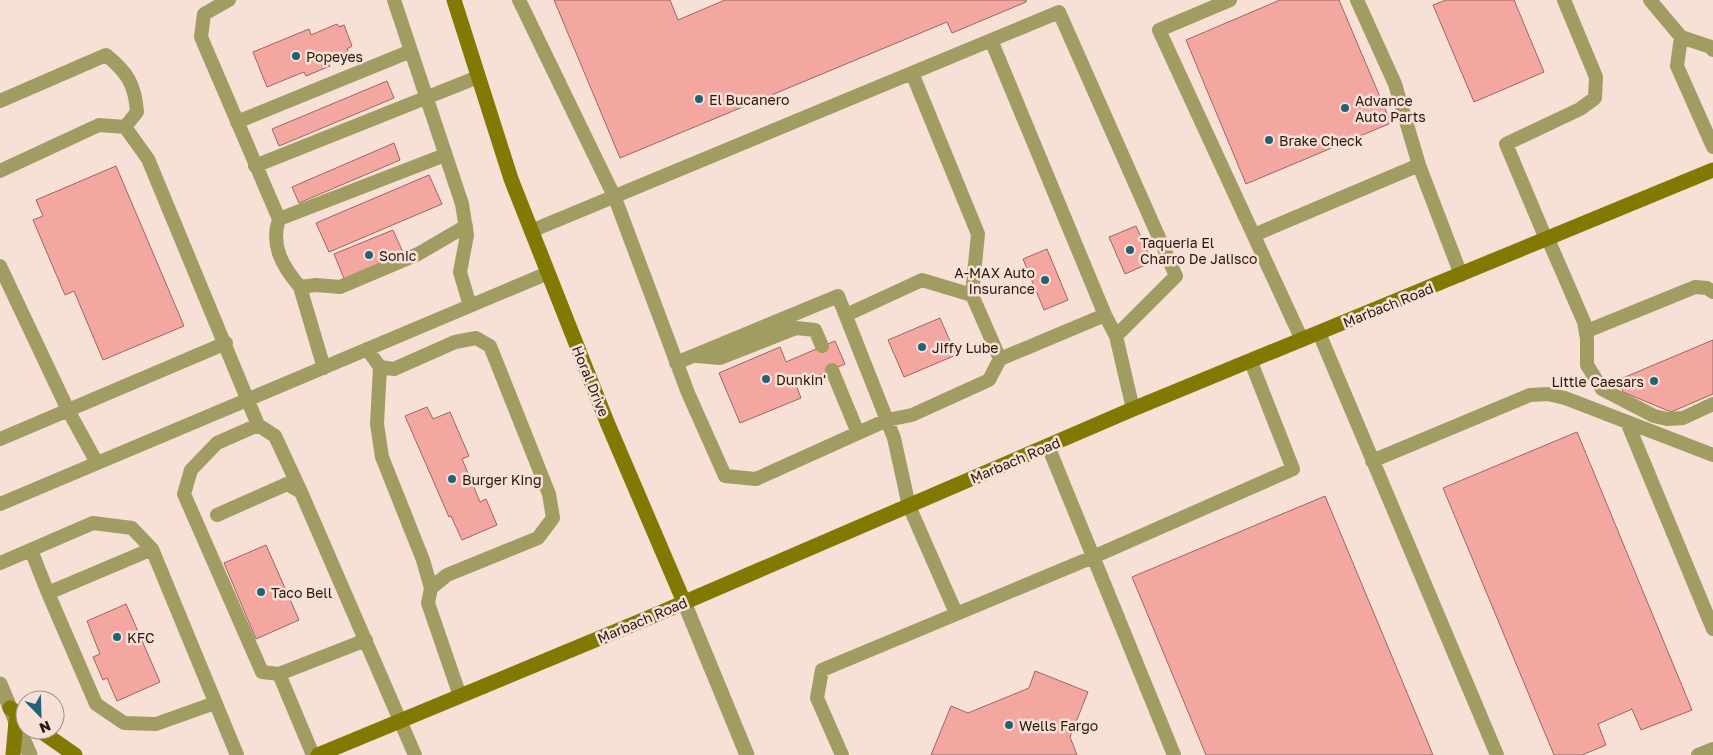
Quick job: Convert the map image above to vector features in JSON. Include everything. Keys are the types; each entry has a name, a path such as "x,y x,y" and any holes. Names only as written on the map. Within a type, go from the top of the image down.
{"main road":[{"name":"Horal Drive","path":"454,0 511,179 607,422 684,602"},
{"name":"Marbach Road","path":"318,755 684,602 1133,409 1319,334 1713,170"},
{"path":"13,755 15,736"},
{"path":"54,740 75,755"}],"street":[{"name":"Horal Drive","path":"684,602 748,755"},
{"path":"0,684 15,712"},
{"path":"25,740 30,755"}],"lane":[{"path":"228,0 204,14 201,37 279,219 275,232 279,254 284,268 300,287 324,368"},
{"path":"394,0 462,204 467,235 460,272 470,306"},
{"path":"519,0 615,198 676,363 725,476 756,479 887,420 912,415 989,380 1000,359 1105,315"},
{"path":"1230,0 1159,30 1302,340"},
{"path":"1357,0 1395,84 1419,165 1460,275"},
{"path":"1564,0 1596,78 1594,98 1580,109 1506,144 1587,331 1587,365 1602,389 1654,416 1667,419 1683,418 1713,404"},
{"path":"1650,0 1681,38 1711,47 1713,50"},
{"path":"532,231 1059,12 1176,276 1116,336"},
{"path":"1681,38 1677,66 1713,147"},
{"path":"991,40 1105,315 1116,336 1133,409"},
{"path":"237,122 411,51"},
{"path":"0,101 106,55 123,68 136,92 137,112 126,127"},
{"path":"912,73 978,234 972,295 1000,359"},
{"path":"255,166 478,76"},
{"path":"0,171 99,126 126,127"},
{"path":"126,127 148,159 226,343 258,425 275,436 415,755"},
{"path":"279,219 445,155"},
{"path":"1254,235 1419,165"},
{"path":"300,287 316,284 340,287 418,254 466,226"},
{"path":"0,266 68,410 97,463"},
{"path":"0,504 548,273"},
{"path":"846,315 922,280 972,295"},
{"path":"1587,331 1695,287 1707,288 1713,292"},
{"path":"676,363 838,296 894,438 909,506 956,614"},
{"path":"694,356 720,358 796,328 815,330 822,346"},
{"path":"1319,334 1497,755"},
{"path":"380,367 394,369 455,342 476,338 490,346 550,494 553,518 538,538 447,575 432,588"},
{"path":"0,439 226,343"},
{"path":"367,349 380,367 377,424 382,457 423,560 432,588 428,603 460,696"},
{"path":"842,755 818,698 822,670 1093,556 1293,469 1251,362"},
{"path":"832,370 858,433"},
{"path":"1372,461 1530,395 1548,394 1565,398 1713,455"},
{"path":"1627,422 1713,629"},
{"path":"258,425 216,443 191,470 184,494 262,672 279,674 366,640"},
{"path":"1048,446 1174,755"},
{"path":"217,516 287,484 301,492"},
{"path":"0,563 93,522 132,528 152,549 237,755"},
{"path":"48,593 152,549"},
{"path":"31,550 96,704 124,723 156,724 215,702"},
{"path":"279,674 313,755"},
{"path":"1698,755 1713,748"}],"building":[{"path":"554,0 670,0 678,20 725,0 1026,0 1026,2 952,33 947,22 620,158"},
{"path":"1280,0 1339,0 1391,123 1246,184 1186,40"},
{"path":"1446,0 1514,0 1544,72 1474,102 1433,5"},
{"name":"Popeyes","path":"337,24 339,27 344,25 352,46 347,49 348,51 327,60 330,66 306,76 304,72 267,87 253,52 309,29 311,35"},
{"path":"387,81 394,98 279,146 272,129"},
{"path":"394,143 400,160 299,203 292,187"},
{"path":"116,166 184,326 103,360 74,291 65,295 33,220 43,216 36,200"},
{"path":"429,175 442,204 329,252 316,223"},
{"name":"Taqueria El Charro De Jalisco","path":"1136,226 1152,262 1125,274 1109,237"},
{"name":"Sonic","path":"393,230 405,257 345,281 334,254"},
{"name":"A-MAX Auto Insurance","path":"1047,249 1068,300 1044,310 1023,259"},
{"name":"Jiffy Lube","path":"940,318 956,355 904,377 888,340"},
{"path":"1713,340 1713,394 1671,412 1623,392 1618,380"},
{"name":"Dunkin'","path":"835,341 845,364 796,385 801,398 740,423 719,373 780,347 786,362"},
{"name":"Burger King","path":"427,407 433,419 450,412 469,456 462,459 480,502 486,499 497,525 462,540 451,516 449,517 405,416"},
{"path":"1577,432 1692,710 1641,730 1632,709 1598,724 1606,745 1582,755 1554,755 1443,488"},
{"path":"1325,496 1433,755 1206,755 1132,577"},
{"name":"Taco Bell","path":"266,545 299,620 256,639 224,563"},
{"name":"KFC","path":"126,604 160,682 117,701 107,678 103,680 93,657 100,654 87,621"},
{"name":"Wells Fargo","path":"1035,671 1088,692 1070,737 1077,755 931,755 951,706 968,713 1029,688"}],"place":[{"name":"Popeyes","path":"296,56"},
{"name":"El Bucanero","path":"699,99"},
{"name":"Advance Auto Parts","path":"1345,108"},
{"name":"Brake Check","path":"1269,140"},
{"name":"Taqueria El Charro De Jalisco","path":"1130,250"},
{"name":"Sonic","path":"369,255"},
{"name":"A-MAX Auto Insurance","path":"1045,280"},
{"name":"Jiffy Lube","path":"922,347"},
{"name":"Dunkin'","path":"766,379"},
{"name":"Little Caesars","path":"1654,381"},
{"name":"Burger King","path":"452,479"},
{"name":"Taco Bell","path":"261,592"},
{"name":"KFC","path":"117,637"},
{"name":"Wells Fargo","path":"1009,725"}]}
